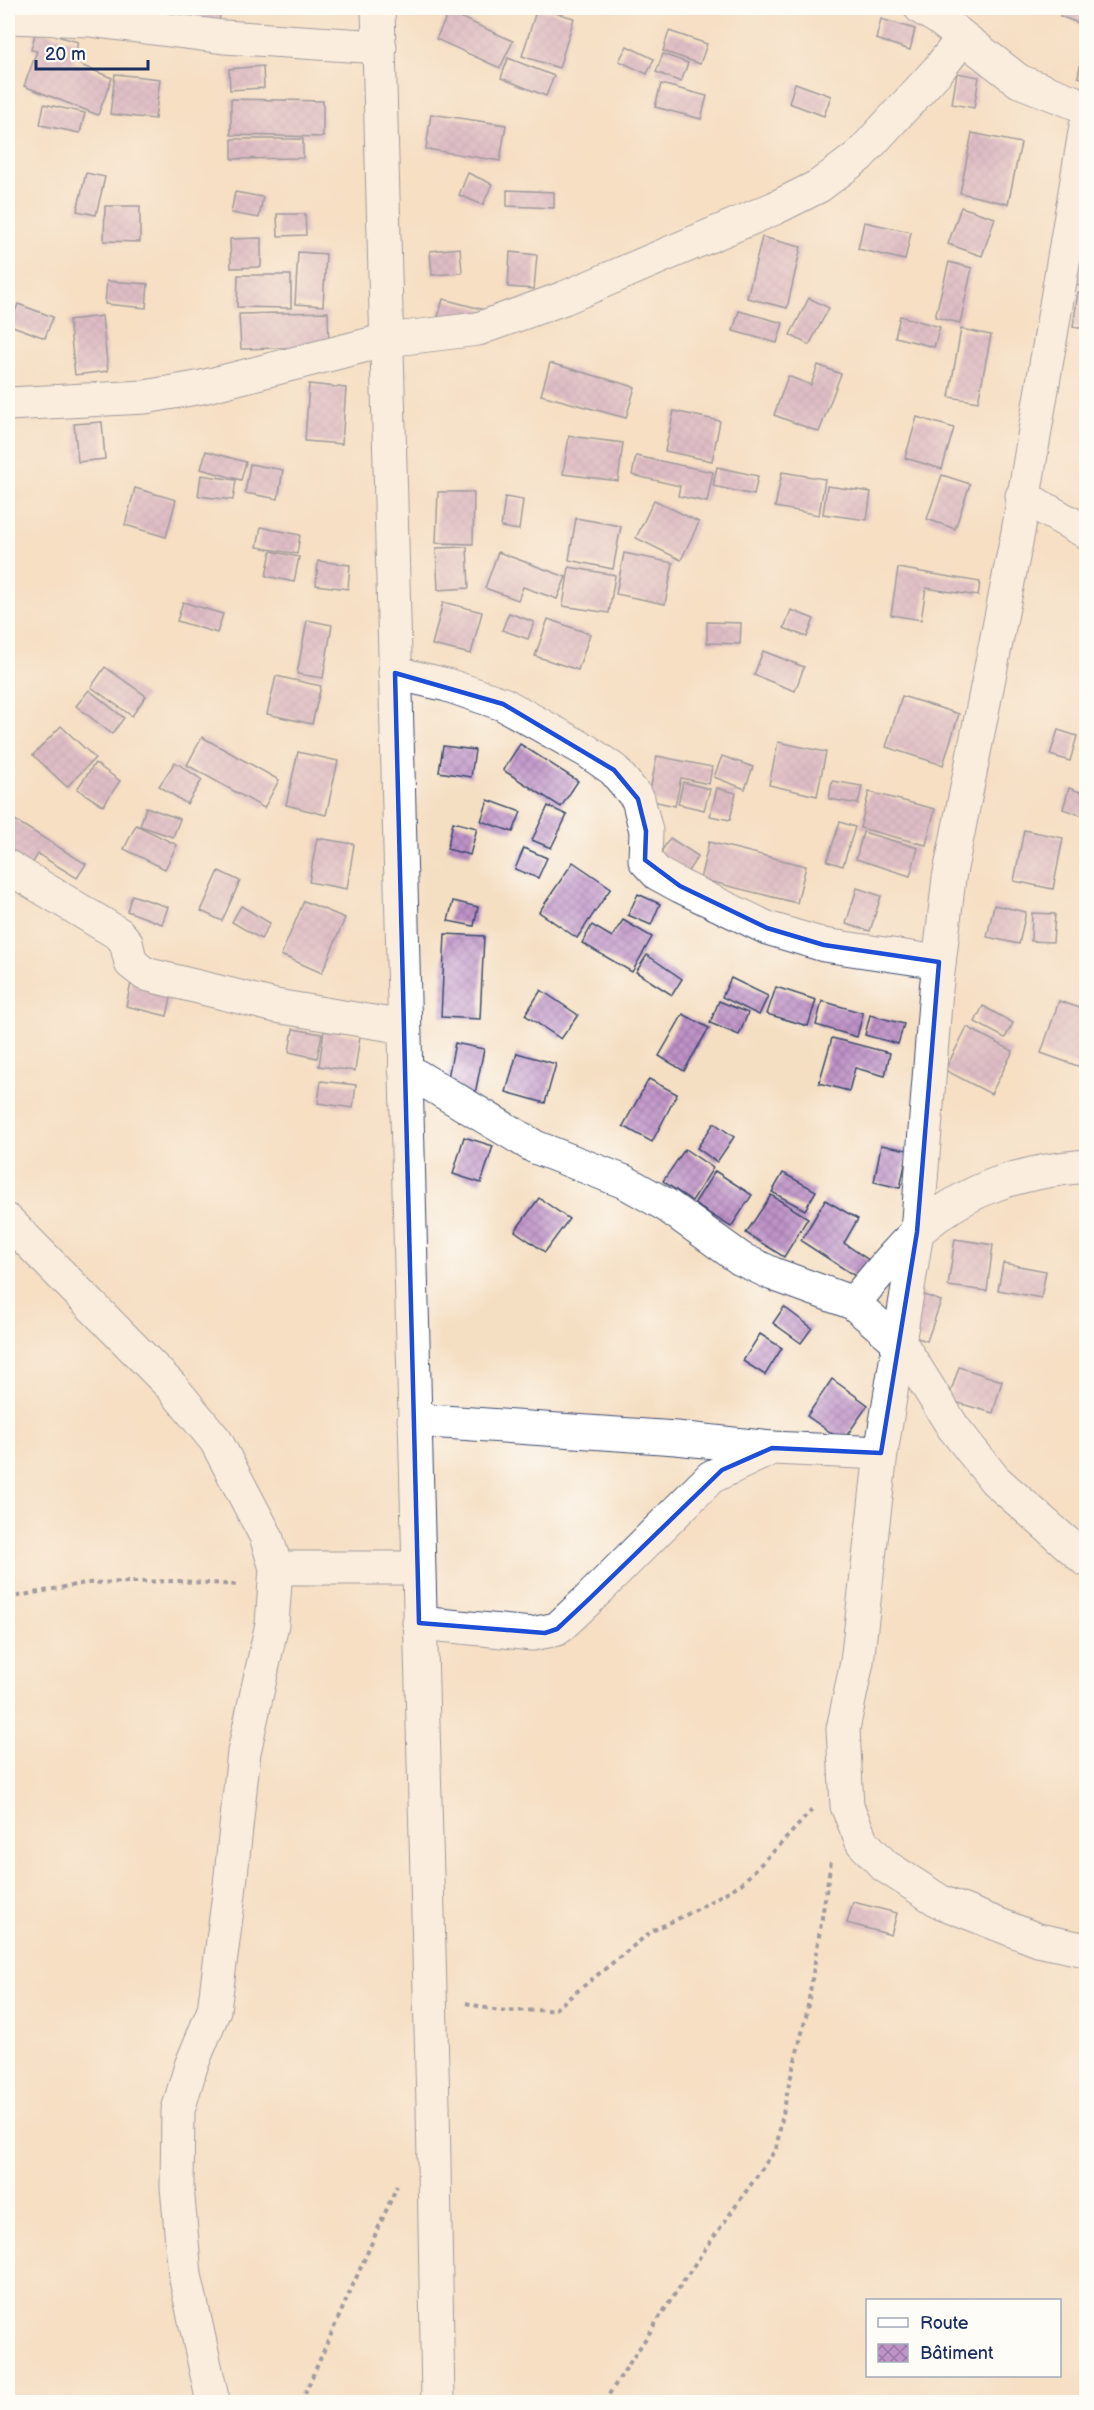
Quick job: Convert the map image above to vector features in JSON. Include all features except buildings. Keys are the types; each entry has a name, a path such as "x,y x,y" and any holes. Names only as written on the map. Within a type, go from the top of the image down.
{"street":[{"path":"378,8 438,2403"},
{"path":"921,8 938,18 962,39 1019,81 1086,107"},
{"path":"8,17 88,20 224,37 380,47"},
{"path":"8,404 145,397 202,387 387,340 478,329 564,298 775,208 819,186 860,156 938,70 962,39"},
{"path":"1086,126 1022,496 1018,532 949,878 939,962 917,1232 881,1453 857,1662 843,1729 847,1806 862,1842 885,1866 941,1902 1038,1940 1086,1950"},
{"path":"1022,496 1086,532"},
{"path":"395,673 447,685 503,704 614,770 638,799 646,831 645,860 658,874 680,886 767,928 824,945 939,962"},
{"path":"8,867 119,934 126,942 131,963 145,974 276,1006 404,1027"},
{"path":"405,1069 535,1147 625,1182 666,1205 741,1259 773,1274 853,1303 900,1344 953,1427 994,1480 1086,1560"},
{"path":"853,1303 917,1232 963,1199 1003,1180 1044,1170 1086,1167"},
{"path":"8,1221 172,1387 216,1441 266,1536 276,1577 272,1624 244,1752 214,2010 191,2066 178,2110 177,2187 185,2275 213,2403"},
{"path":"414,1420 676,1438 772,1448 881,1453"},
{"path":"419,1623 532,1634 557,1629 636,1554 711,1477 772,1448"},
{"path":"276,1577 417,1568"}],"path":[{"path":"8,1598 85,1583 276,1577"},
{"path":"604,2403 692,2268 776,2149 806,2017 828,1872 847,1806"},
{"path":"429,1995 498,2011 554,2010 652,1930 692,1912 741,1884 814,1808"},
{"path":"301,2403 399,2181"}],"highlighted area":[{"path":"395,673 503,704 614,770 638,799 646,831 645,860 680,886 767,928 824,945 939,962 917,1232 881,1453 772,1448 722,1470 557,1629 545,1633 419,1623"}]}
